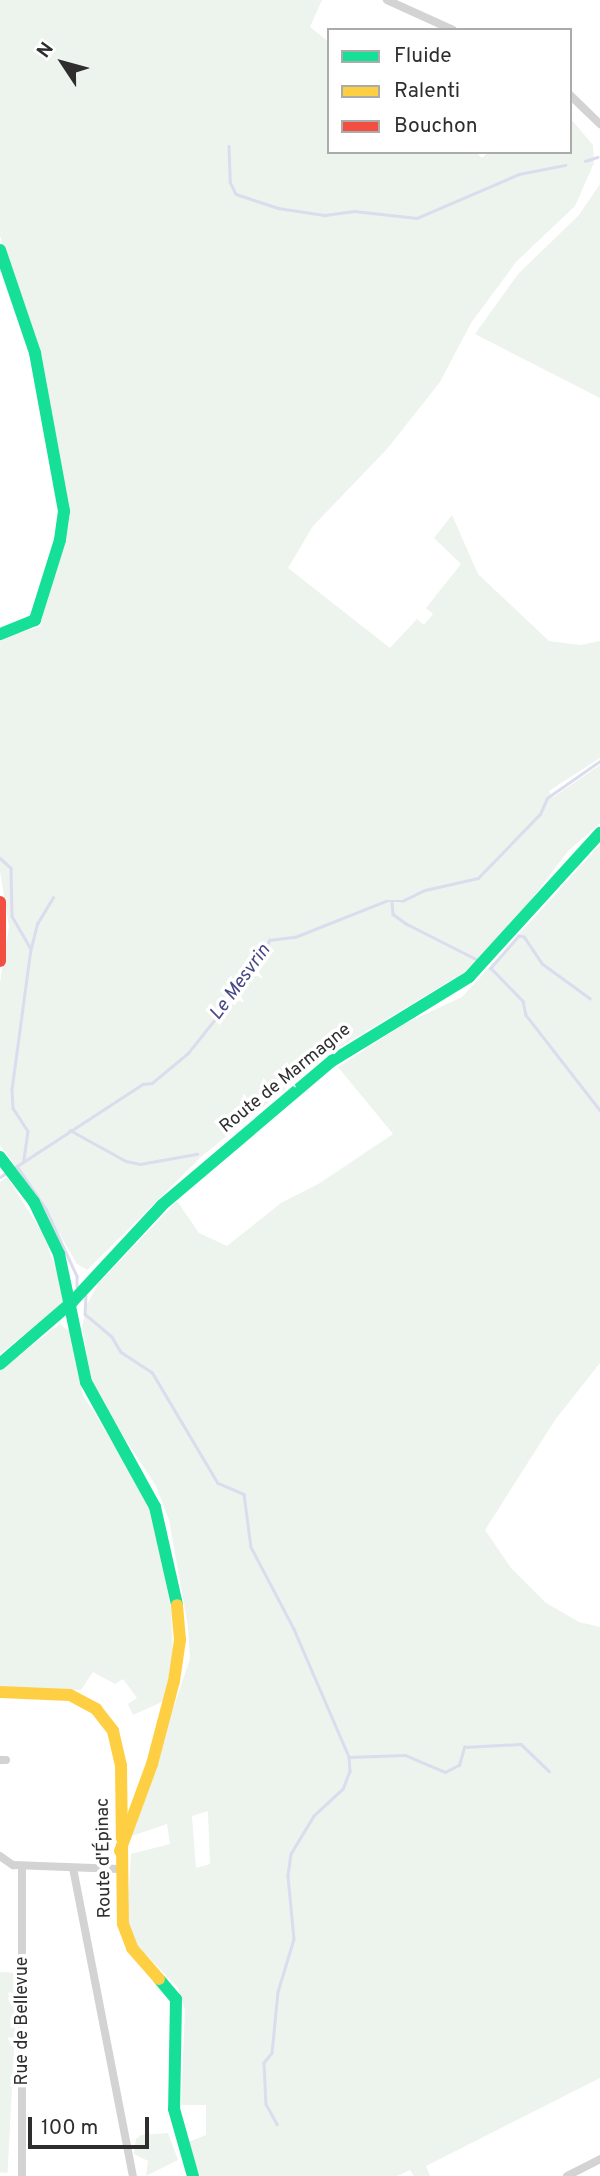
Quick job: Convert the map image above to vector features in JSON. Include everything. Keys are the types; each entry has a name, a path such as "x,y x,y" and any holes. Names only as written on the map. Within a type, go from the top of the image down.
{"main road":[{"path":"0,250 35,353 64,512 60,540 35,620 0,634"},
{"name":"Route de Marmagne","path":"0,1364 72,1303 162,1205 332,1061 469,977 600,833"},
{"path":"0,902 0,961"},
{"path":"3,1161 42,1215 62,1263 90,1394 123,1443 155,1507 180,1625 178,1660 161,1734 120,1851"},
{"name":"Route d'Épinac","path":"0,1692 61,1693 83,1701 105,1718 113,1731 121,1765 120,1869 127,1937 176,1998 174,2109 193,2176"}],"street":[{"path":"387,0 449,28"},
{"path":"572,97 600,124"},
{"path":"0,1856 22,1866 120,1869"},
{"name":"Rue de Bellevue","path":"22,1866 22,2176"},
{"path":"73,1868 133,2176"},
{"path":"567,2176 600,2160"}],"shaded area":[{"path":"0,0 322,0 310,27 327,40 327,154 478,154 482,158 487,154 572,154 572,120 593,145 594,163 575,206 516,262 471,323 440,382 387,449 313,526 288,568 390,648 417,619 424,625 433,614 426,608 461,564 434,538 452,515 478,574 549,641 580,645 600,641 600,758 549,791 552,798 600,765 600,823 568,851 524,909 466,971 330,1053 202,1156 87,1270 77,1264 38,1197 0,1145 0,982 9,927 0,871 0,638 40,627 69,513 40,349 0,236"},
{"path":"600,184 600,398 475,334 518,274 579,215"},
{"path":"600,845 600,1363 555,1420 485,1530 511,1568 546,1603 579,1622 600,1627 600,2078 426,2166 430,2176 414,2176 410,2170 397,2176 200,2176 186,2143 206,2135 206,2105 181,2105 185,2010 178,1988 136,1944 127,1923 131,1854 170,1844 167,1824 129,1837 190,1659 188,1626 169,1520 156,1486 93,1390 82,1327 87,1304 98,1284 177,1201 199,1233 227,1246 281,1203 320,1183 393,1134 338,1067 406,1023 462,997","holes":["208,1811 210,1864 196,1868 192,1816"]},
{"path":"7,1177 42,1232 63,1287 63,1303 0,1354 0,1182"},
{"path":"60,1324 70,1332 83,1395 143,1492 155,1525 171,1609 173,1654 164,1701 133,1715 128,1704 137,1698 123,1679 115,1684 93,1672 81,1690 0,1688 0,1370"},
{"path":"0,1972 18,1973 8,2173 0,2172"},
{"path":"168,2133 178,2160 146,2176 148,2161 134,2154 136,2139 141,2135"}],"waterway":[{"path":"229,146 230,182 236,194 278,208 325,215 354,211 417,218 519,174 565,165"},
{"path":"585,161 597,157"},
{"name":"Le Mesvrin","path":"14,1168 143,1084 152,1083 188,1053 259,964 269,940 295,937 386,901 402,901 425,890 478,878 540,814 547,798 600,761"},
{"path":"0,858 11,868 12,916 31,949 12,1089 13,1108 28,1131 24,1161"},
{"path":"31,948 37,924 53,897"},
{"path":"392,902 393,914 407,924 476,959"},
{"path":"590,999 542,964 524,937 519,936 491,968 523,1001 526,1015 600,1110"},
{"path":"70,1130 126,1161 140,1164 197,1154"},
{"path":"17,1166 46,1209 77,1276 77,1286"},
{"name":"Le Mesvrin","path":"0,1177 6,1173"},
{"path":"86,1296 85,1314 112,1337 121,1352 152,1372 218,1483 244,1494 251,1547 294,1629 349,1757 350,1771 343,1789 314,1816 291,1854 288,1876 294,1939 278,1992 272,2053 264,2063 266,2104 277,2124"},
{"path":"349,1757 405,1755 445,1772 459,1765 464,1747 521,1744 549,1771"}],"traffic: fast":[{"path":"0,250 35,353 64,511 60,540 35,620 0,634"},
{"path":"0,1364 72,1302 162,1205 332,1061 469,977 600,833"},
{"path":"0,1157 34,1202 59,1254 86,1382 155,1507 177,1605"},
{"path":"159,1979 176,1999 174,2109 193,2176"}],"traffic: slow":[{"path":"120,1851 152,1764 174,1681 180,1640 177,1605"},
{"path":"0,1692 70,1695 96,1709 113,1731 121,1765 123,1924 132,1948 159,1979"}],"traffic: jam":[{"path":"0,902 0,961"}]}
